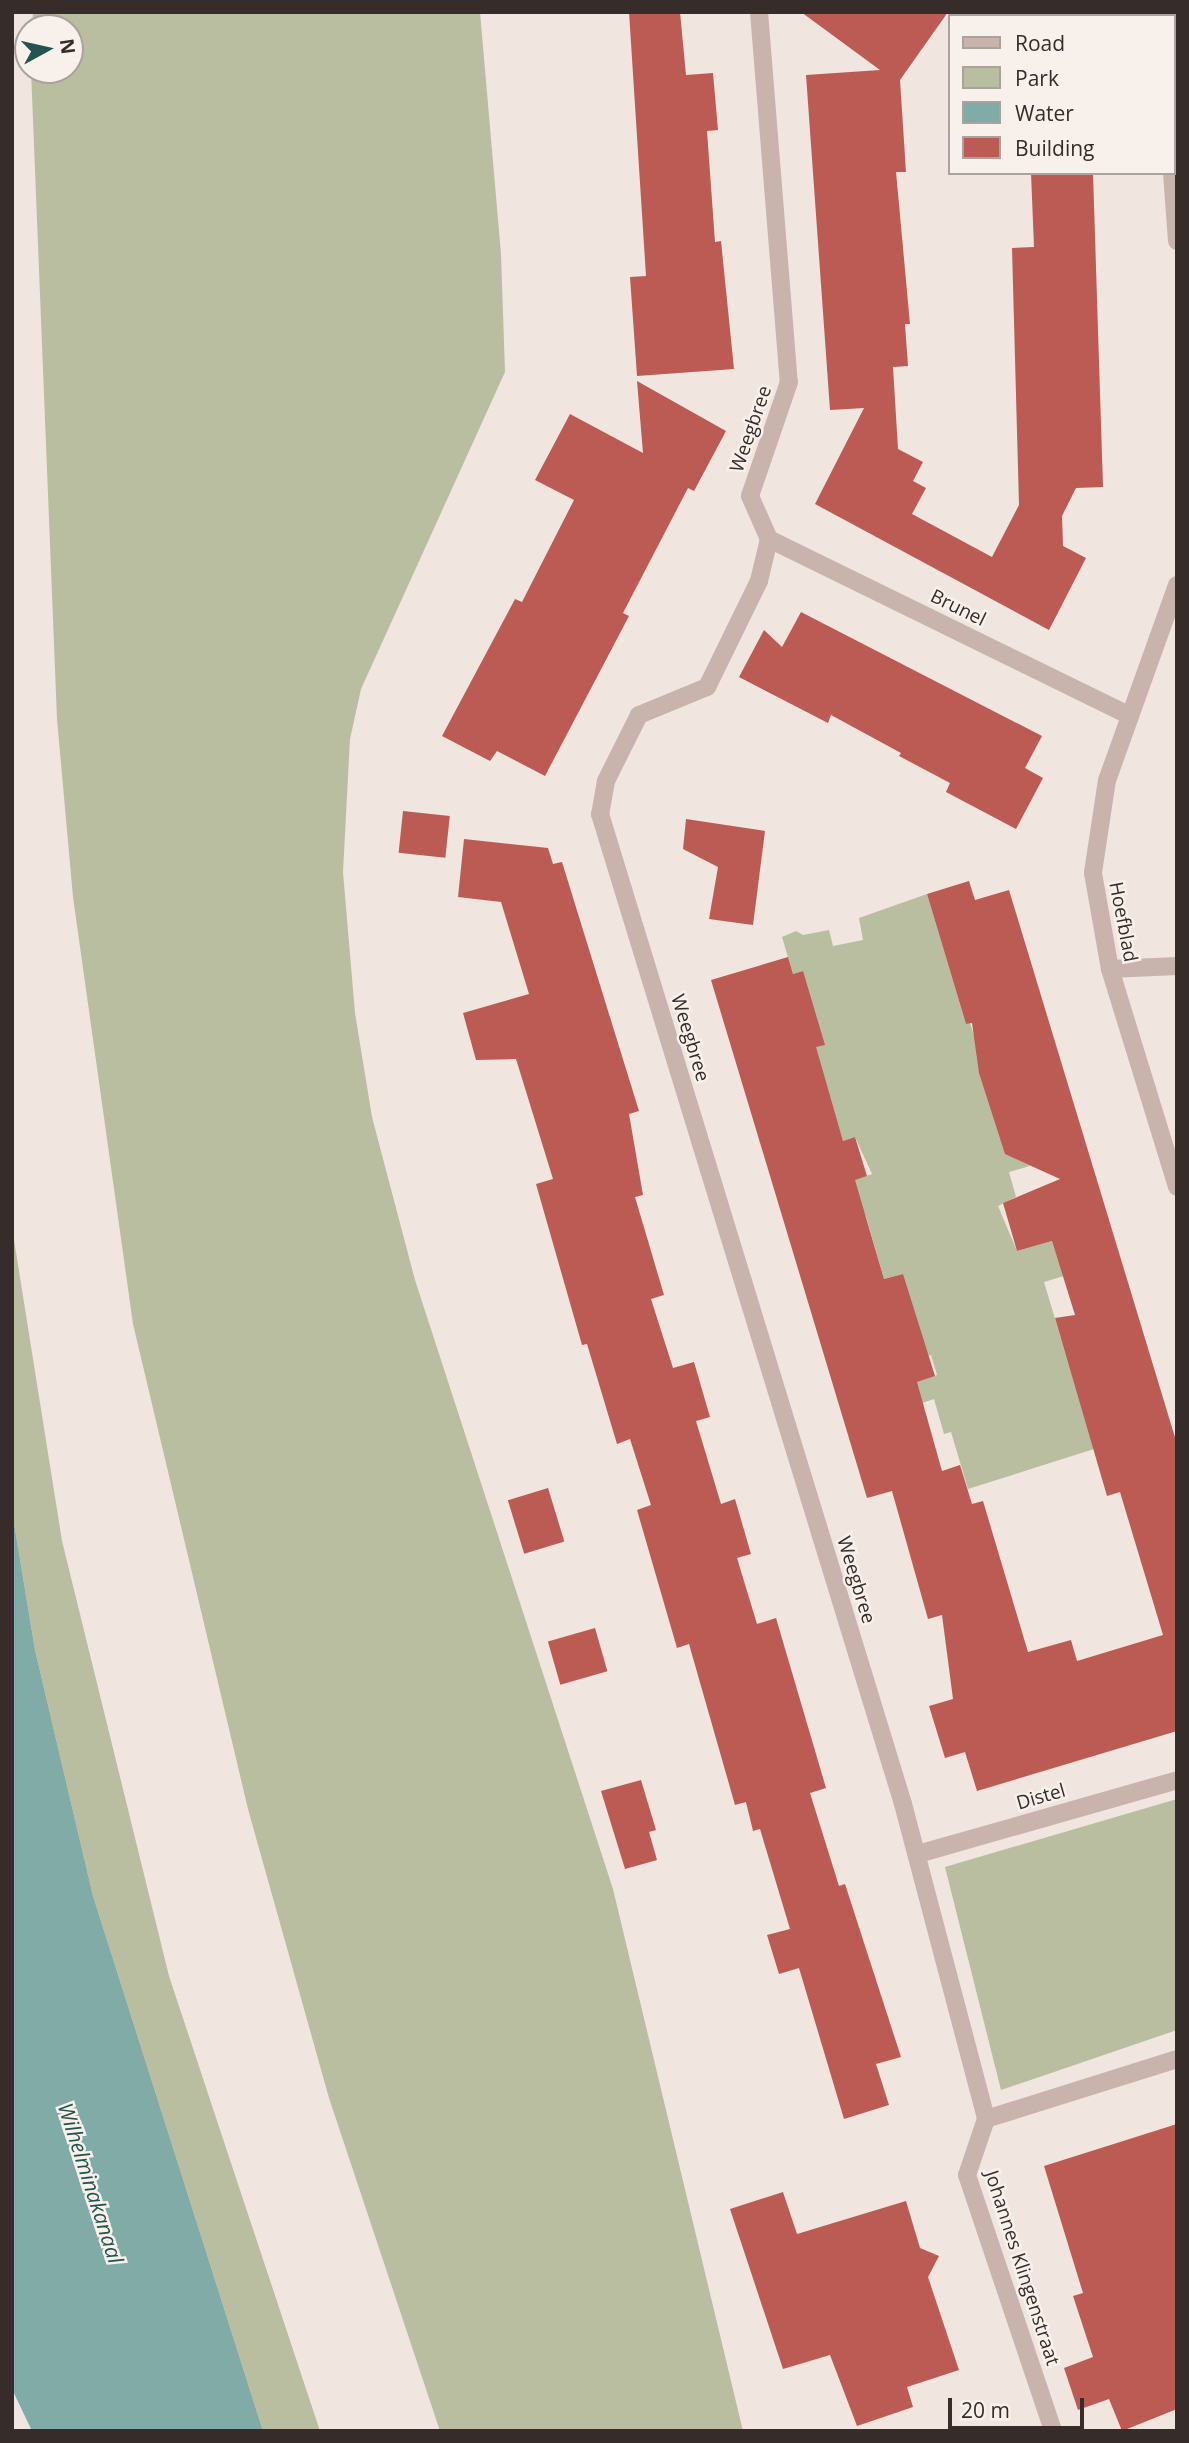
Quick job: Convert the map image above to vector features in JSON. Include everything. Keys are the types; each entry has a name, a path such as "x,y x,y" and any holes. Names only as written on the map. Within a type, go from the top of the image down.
{"street":[{"name":"Weegbree","path":"759,12 789,382 750,496 769,538 759,581 707,688 639,715 606,781 600,814 918,1854 986,2119"},
{"path":"1172,175 1177,241"},
{"name":"Brunel","path":"769,538 1129,715"},
{"name":"Hoefblad","path":"1177,585 1107,780 1093,873 1110,969 1177,1187"},
{"path":"1110,969 1177,966"},
{"name":"Distel","path":"918,1854 1177,1780"},
{"path":"986,2119 1177,2059"},
{"name":"Johannes Klingenstraat","path":"986,2119 967,2175 1054,2431"}],"green space":[{"path":"480,12 501,254 505,372 361,689 350,739 343,872 355,1013 372,1117 415,1280 613,1889 743,2431 440,2431 329,2098 248,1809 133,1324 73,897 57,719 32,84 84,84 84,14 33,14"},
{"path":"927,894 966,1024 970,1023 981,1058 1030,1166 1009,1172 1016,1197 998,1206 1017,1251 1052,1241 1064,1276 1044,1282 1094,1449 968,1489 951,1432 944,1434 934,1399 922,1403 916,1382 937,1375 931,1355 909,1361 903,1274 884,1279 866,1216 846,1221 854,1180 872,1174 855,1137 843,1141 804,1012 803,971 793,974 782,937 796,931 803,935 829,930 833,946 863,940 859,918"},
{"path":"12,1227 62,1541 169,1976 320,2431 263,2431 93,1896 35,1650 12,1511"},
{"path":"1177,1799 1177,2030 1001,2090 945,1867"}],"water":[{"name":"Wilhelminakanaal","path":"12,1511 35,1650 93,1896 263,2431 32,2431 12,2389"}],"building":[{"path":"629,12 680,12 686,75 713,73 718,130 707,131 715,242 721,241 734,369 637,376 630,277 646,276"},
{"path":"801,12 948,12 900,80 906,172 896,172 910,324 905,324 908,366 893,367 898,449 923,462 913,481 926,488 912,514 992,557 1019,505 1012,248 1034,247 1031,175 1093,175 1103,487 1076,488 1062,516 1063,546 1086,558 1049,630 815,504 864,408 830,410 806,75 880,70"},
{"path":"637,381 726,431 694,491 688,488 623,613 629,616 545,776 497,751 490,761 442,736 515,599 522,602 574,500 535,480 570,414 643,453"},
{"path":"801,612 1042,736 1025,768 1043,778 1016,829 946,792 950,783 899,756 901,753 831,715 828,723 739,677 764,630 782,647"},
{"path":"403,811 450,816 445,858 399,853"},
{"path":"686,819 765,831 753,925 709,919 718,867 683,849"},
{"path":"464,839 548,848 553,864 562,862 639,1111 629,1114 643,1195 635,1197 664,1295 651,1299 673,1368 694,1362 710,1417 696,1421 721,1504 735,1499 751,1554 737,1558 757,1624 776,1618 826,1788 810,1793 839,1886 845,1884 901,2057 876,2064 889,2105 844,2119 799,1968 779,1974 767,1935 790,1929 760,1829 753,1831 746,1802 735,1805 689,1644 677,1648 637,1510 651,1505 630,1439 617,1444 587,1344 582,1345 536,1184 553,1179 516,1059 476,1060 463,1013 529,994 501,902 458,897"},
{"path":"969,881 975,900 1009,890 1177,1444 1177,1731 977,1791 965,1752 945,1758 929,1706 953,1699 942,1615 928,1619 892,1491 867,1498 711,980 788,957 793,974 803,971 825,1045 816,1047 843,1141 855,1137 867,1176 855,1180 884,1279 903,1274 935,1376 917,1382 942,1471 960,1465 972,1504 983,1501 1028,1652 1071,1640 1077,1661 1163,1635 1120,1492 1107,1496 1055,1318 1075,1315 1052,1241 1017,1251 1003,1203 1060,1179 1005,1154 979,1073 972,1023 966,1024 927,894"},
{"path":"548,1488 564,1542 524,1554 508,1500"},
{"path":"595,1628 607,1671 560,1685 548,1642"},
{"path":"641,1780 656,1830 649,1832 657,1860 625,1869 601,1791"},
{"path":"1177,2124 1177,2409 1122,2431 1109,2399 1078,2410 1064,2368 1093,2357 1073,2296 1083,2293 1044,2166"},
{"path":"783,2192 797,2234 906,2201 920,2248 939,2256 928,2277 959,2370 907,2387 913,2407 857,2426 830,2355 783,2369 730,2209"}]}
